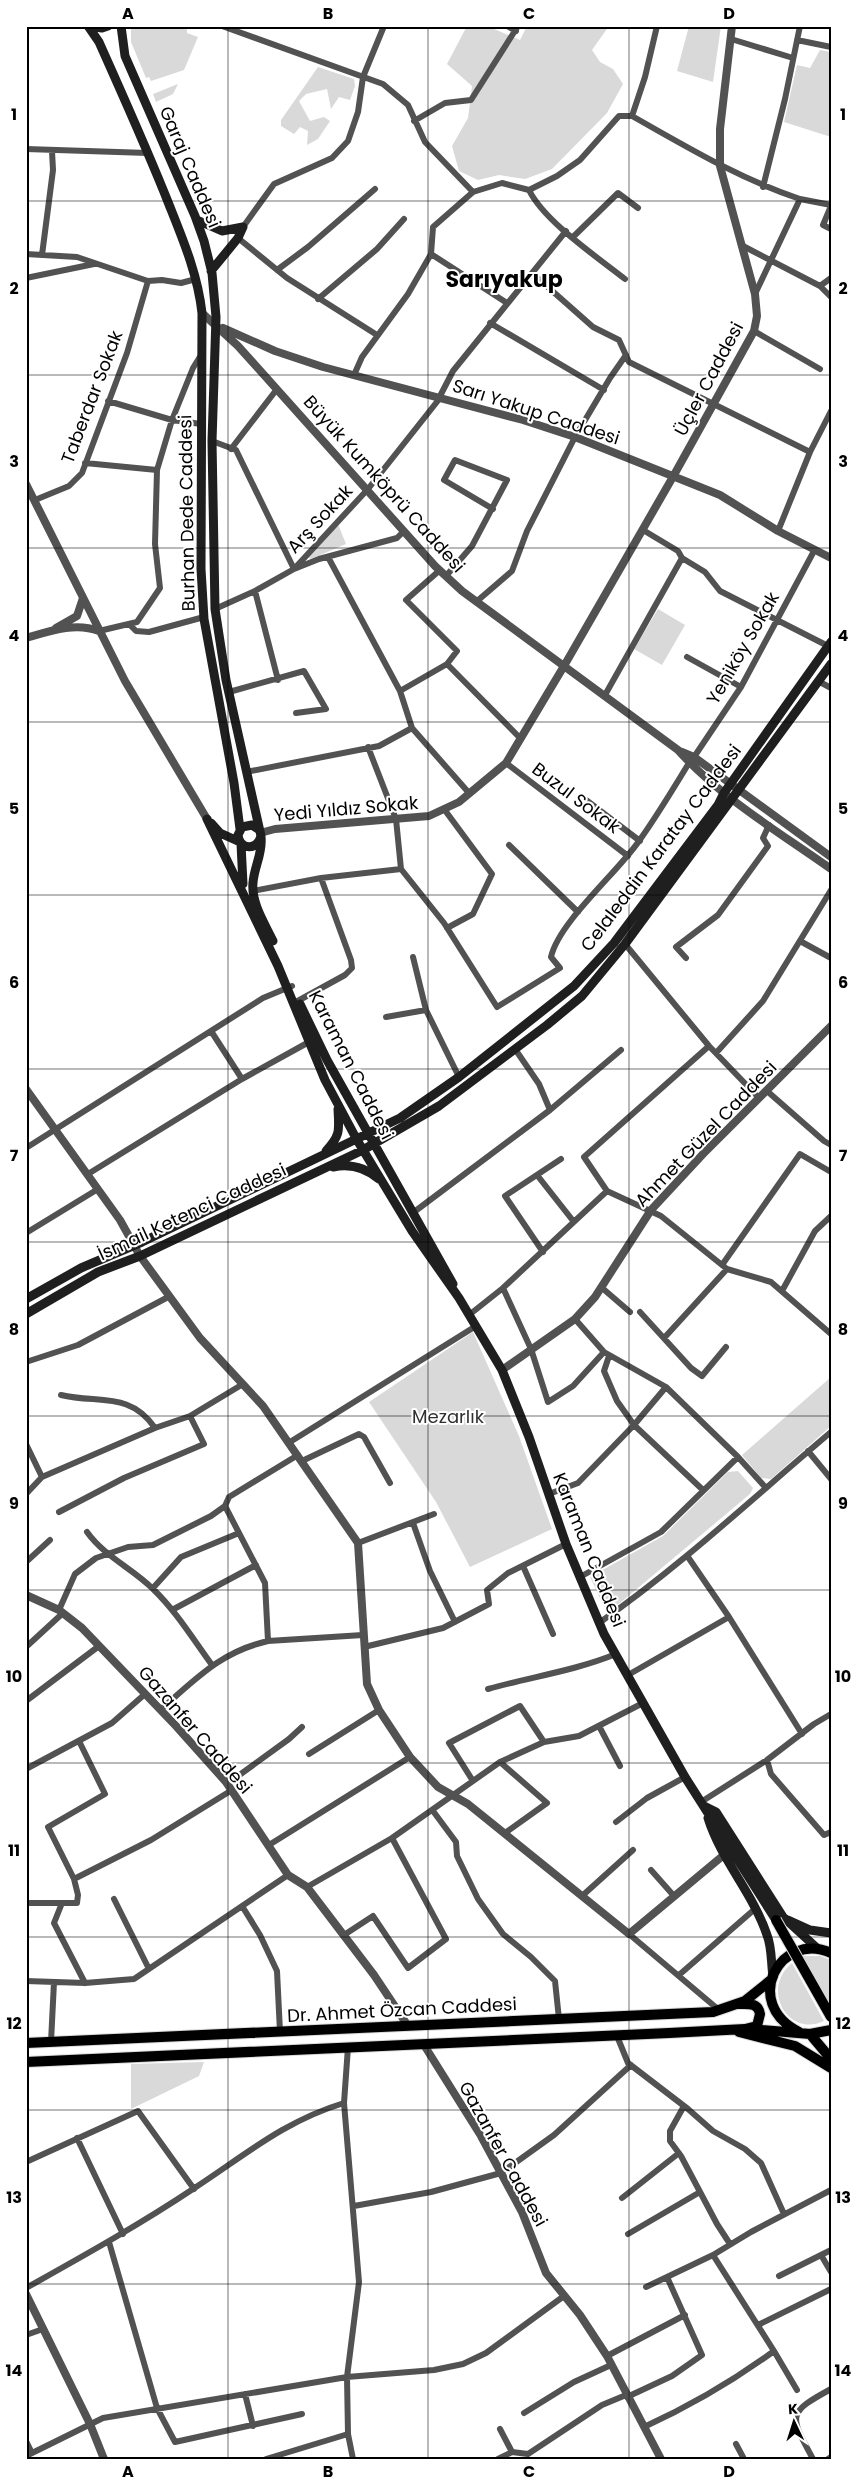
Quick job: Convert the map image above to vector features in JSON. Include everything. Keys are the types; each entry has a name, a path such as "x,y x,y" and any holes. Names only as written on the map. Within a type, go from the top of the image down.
{"main road":[{"path":"89,26 102,28 108,26"},
{"name":"Garaj Caddesi","path":"89,26 99,42 148,153 185,245 196,279 202,313"},
{"name":"Garaj Caddesi","path":"121,26 126,56 197,220 211,270 217,325"},
{"path":"197,220 222,231 243,227"},
{"path":"211,270 238,238 243,227"},
{"name":"Burhan Dede Caddesi","path":"202,313 201,561 204,617 234,783 240,829"},
{"name":"Burhan Dede Caddesi","path":"217,325 212,440 212,549 215,609 229,692 260,833"},
{"name":"Celaleddin Karatay Caddesi","path":"369,1134 400,1118 459,1077 574,986 614,943 718,805 724,793 830,644"},
{"name":"Celaleddin Karatay Caddesi","path":"373,1143 439,1106 515,1050 582,996 625,944 733,800 831,664"},
{"path":"207,819 220,833 248,847 255,846 260,833"},
{"name":"Karaman Caddesi","path":"207,819 248,893 297,1002 327,1060 448,1272 459,1298"},
{"path":"240,843 238,835 240,829 248,824 260,833"},
{"path":"248,893 260,855 260,833"},
{"name":"Karaman Caddesi","path":"240,843 248,893"},
{"name":"Karaman Caddesi","path":"297,1002 309,1042 337,1103 357,1140 417,1239 459,1298 502,1370 566,1544 599,1623 685,1777 779,1919 831,2016"},
{"path":"324,1154 337,1139 340,1125 337,1103"},
{"name":"İsmail Ketenci Caddesi","path":"26,1300 81,1268 135,1245 369,1134"},
{"name":"İsmail Ketenci Caddesi","path":"26,1314 89,1277 140,1256 363,1150 373,1143"},
{"path":"323,1169 340,1165 353,1166 366,1170 384,1184"},
{"name":"Karaman Caddesi","path":"702,1804 713,1836 756,1908 768,1937 772,1979"},
{"path":"779,1919 810,1930 831,1933"},
{"name":"Karaman Caddesi","path":"779,1919 826,1950"},
{"name":"Dr. Ahmet Özcan Caddesi","path":"26,2042 698,2013 719,2010 745,2001 772,1979 776,1968 785,1958 797,1951 826,1950"},
{"path":"772,1979 770,1993 772,2006 778,2017 787,2026 799,2032"},
{"path":"738,2004 753,2004 759,2010 758,2024 745,2029"},
{"name":"Dr. Ahmet Özcan Caddesi","path":"26,2062 745,2029 810,2034"},
{"path":"731,2030 796,2046 831,2068"},
{"path":"831,2030 810,2034 831,2059"}],"street":[{"path":"222,26 383,84 408,105 425,142 472,192"},
{"path":"243,227 274,184 332,158 348,141 358,112 363,77 384,26"},
{"path":"414,121 445,103 471,100 517,29 507,26"},
{"path":"632,116 645,77 657,26"},
{"name":"Üçler Caddesi","path":"566,663 754,331 757,316 755,294 720,166 720,129 732,26"},
{"path":"762,187 800,26"},
{"path":"730,39 793,58"},
{"path":"797,40 831,47"},
{"path":"529,190 580,160 619,116 632,116 720,166 762,187 800,199 831,205 823,225 831,229"},
{"path":"26,149 148,153"},
{"path":"42,255 52,178 52,151"},
{"path":"354,375 362,356 408,294 431,254 433,227 472,192 502,182 529,190 534,199 566,231 625,279"},
{"path":"277,270 308,247 375,190"},
{"path":"573,237 618,193 638,208"},
{"path":"755,294 800,199"},
{"path":"318,299 377,249 404,220"},
{"path":"431,254 507,303 566,231"},
{"path":"238,238 277,270 318,299 377,335"},
{"path":"743,246 820,286 831,297"},
{"path":"26,254 77,257 148,281 162,280 181,283 196,279"},
{"path":"26,278 95,264"},
{"path":"532,273 593,327 620,340 629,362 810,452"},
{"path":"820,286 831,278"},
{"name":"Taberdar Sokak","path":"36,500 69,486 82,472 127,353 148,281"},
{"name":"Arş Sokak","path":"294,569 368,490 440,398 453,371 507,303"},
{"name":"Büyük Kumköprü Caddesi","path":"202,313 217,325 277,389 440,570 476,602 566,663 678,750 731,784 831,857"},
{"path":"490,323 604,390"},
{"name":"Sarı Yakup Caddesi","path":"217,325 275,351 323,367 523,420 575,437 720,495 778,531 831,558"},
{"path":"754,331 820,369"},
{"path":"54,629 83,627 99,631 137,622 160,588 155,544 157,470 172,420 193,368 202,354"},
{"path":"476,602 512,571 527,531 575,437 626,355"},
{"path":"231,448 277,389"},
{"path":"108,401 172,420 202,424"},
{"path":"778,531 810,452 831,411"},
{"path":"212,440 236,450 294,569"},
{"path":"446,576 472,546 493,509 507,480 455,460 444,480 493,509"},
{"path":"85,463 157,470"},
{"path":"26,484 36,500 125,682 207,819"},
{"path":"642,530 678,551 682,558 705,572 720,591 830,644"},
{"path":"215,609 254,591 294,569 328,556 397,538 404,531"},
{"name":"Yeniköy Sokak","path":"447,928 497,1007 560,968 551,957 553,947 578,912 640,840 741,687 814,551"},
{"path":"328,556 400,691 412,728 469,793"},
{"path":"605,695 682,558"},
{"path":"400,691 447,664 457,651 406,600 440,570"},
{"path":"254,591 278,680"},
{"path":"26,638 54,629 76,616 83,598"},
{"path":"129,624 136,631 149,632 204,617"},
{"path":"687,656 741,687"},
{"name":"Yedi Yıldız Sokak","path":"260,833 276,829 429,816 459,802 506,763 566,663"},
{"path":"447,664 521,739"},
{"path":"229,692 278,680 304,671 326,709 296,713"},
{"path":"818,680 831,688"},
{"path":"246,772 379,746 412,728"},
{"path":"368,747 396,819 401,869 447,928 473,914 492,874 444,809"},
{"name":"Büyük Kumköprü Caddesi","path":"692,760 724,793 831,869"},
{"name":"Buzul Sokak","path":"506,763 628,856"},
{"path":"586,800 640,840"},
{"path":"686,958 676,947 718,915 768,846 763,838 769,826"},
{"path":"509,845 578,912"},
{"path":"248,893 321,878 401,869"},
{"path":"297,1002 345,975 352,968 351,960 321,878"},
{"path":"716,1053 764,1001 831,890"},
{"path":"800,941 831,958"},
{"path":"625,944 709,1046 759,1098"},
{"path":"412,957 426,1010 459,1077"},
{"path":"26,1148 264,998 290,987"},
{"path":"386,1017 426,1010"},
{"name":"Ahmet Güzel Caddesi","path":"502,1370 575,1319 595,1297 651,1210 831,1026"},
{"path":"211,1031 242,1078"},
{"path":"88,1174 172,1124 242,1078 309,1042"},
{"path":"709,1046 584,1157 607,1192 651,1210 725,1267 771,1282 831,1334"},
{"path":"515,1050 539,1084 550,1110"},
{"path":"414,1212 550,1110 621,1050"},
{"path":"26,1089 88,1174 135,1245 140,1256 200,1338 263,1406 290,1442 358,1543 367,1684 379,1710 410,1756 438,1786 468,1804 505,1833 719,2010"},
{"path":"767,1091 831,1145"},
{"path":"665,1337 725,1267 800,1154 831,1172"},
{"path":"543,1252 505,1196 561,1158"},
{"path":"537,1175 574,1222"},
{"path":"26,1233 98,1189"},
{"path":"469,1314 503,1288 607,1192"},
{"path":"782,1291 815,1231 831,1216"},
{"path":"601,1287 630,1312"},
{"path":"503,1288 531,1348 548,1402 573,1386 606,1354"},
{"path":"26,1362 78,1345 170,1296"},
{"path":"640,1312 665,1337 691,1368 702,1376 726,1347"},
{"path":"575,1319 606,1354 666,1387 738,1457 766,1488"},
{"path":"290,1442 476,1326"},
{"path":"606,1354 604,1371 616,1401 634,1425 704,1490"},
{"path":"26,1494 42,1477 155,1428 190,1416 243,1384"},
{"path":"549,1494 578,1482 634,1425 666,1387"},
{"path":"61,1395 74,1398 124,1402 147,1417 155,1428"},
{"path":"59,1512 124,1478 204,1444 190,1416"},
{"path":"599,1623 633,1600 688,1557 831,1432"},
{"path":"26,1647 61,1612 75,1574 96,1558 128,1547 153,1544 210,1516 225,1506 229,1496 300,1458 360,1434 364,1437 390,1483"},
{"path":"26,1444 42,1477"},
{"path":"808,1451 831,1479"},
{"path":"580,1577 661,1532 738,1457"},
{"path":"225,1506 266,1583 268,1641"},
{"path":"358,1543 434,1514"},
{"path":"413,1523 430,1572 455,1622"},
{"path":"87,1532 107,1554 153,1588 172,1610 212,1665"},
{"path":"153,1588 181,1558 240,1533"},
{"path":"26,1562 50,1540"},
{"path":"364,1647 443,1628 455,1622 489,1604 487,1590 508,1573 566,1544"},
{"path":"688,1557 729,1617 802,1734"},
{"path":"172,1610 256,1565"},
{"path":"523,1566 553,1634"},
{"name":"Gazanfer Caddesi","path":"26,1595 61,1612 99,1646 229,1787 288,1875 307,1887 344,1935 408,2026"},
{"path":"628,1676 729,1617"},
{"path":"160,1710 212,1665 228,1655 268,1641 363,1635"},
{"path":"26,1701 99,1646"},
{"path":"488,1690 522,1679 587,1666 616,1654"},
{"path":"27,1766 112,1723 145,1694"},
{"path":"307,1887 392,1838 433,1811 500,1762 544,1742 579,1736 643,1703"},
{"path":"473,1781 449,1743 520,1706 544,1742"},
{"path":"309,1754 379,1710"},
{"path":"702,1804 831,1714"},
{"path":"599,1726 620,1766"},
{"path":"74,1879 151,1840 229,1787 302,1727"},
{"path":"26,1903 77,1903 78,1895 74,1879 48,1827 105,1794 79,1741"},
{"path":"269,1845 410,1756"},
{"path":"767,1760 771,1774 824,1835 831,1832"},
{"path":"500,1762 547,1803 505,1833"},
{"path":"616,1822 647,1798 685,1777"},
{"path":"433,1811 456,1842 457,1856 478,1898 503,1934 531,1957 555,1981 559,2019"},
{"path":"344,1935 373,1916 408,1968 446,1939 392,1838"},
{"path":"582,1896 633,1850"},
{"path":"629,1934 725,1854"},
{"path":"651,1870 674,1896"},
{"path":"26,1981 85,1983 134,1979 288,1875"},
{"path":"114,1899 149,1969"},
{"path":"62,1903 54,1922 85,1983"},
{"path":"242,1906 260,1935 278,1971 280,2032"},
{"path":"679,1975 756,1908"},
{"path":"51,2042 54,1982"},
{"path":"616,2036 631,2065 713,2131 744,2149 761,2163 784,2214"},
{"name":"Gazanfer Caddesi","path":"424,2045 501,2173 522,2212 546,2273 580,2315 607,2356 661,2459"},
{"path":"348,2048 344,2103 359,2282 347,2377 348,2434 353,2459"},
{"path":"354,2206 431,2192 501,2173 554,2135 631,2065"},
{"path":"26,2288 123,2234 194,2189 285,2127 317,2111 344,2103"},
{"path":"684,2106 670,2131 670,2141 730,2244"},
{"path":"26,2162 138,2111 194,2189"},
{"path":"77,2138 123,2234"},
{"path":"622,2198 679,2154"},
{"path":"646,2288 713,2255 784,2214 831,2190"},
{"path":"628,2234 700,2192"},
{"path":"108,2242 157,2408 174,2442 302,2414"},
{"path":"779,2276 831,2250"},
{"path":"713,2255 797,2390"},
{"path":"821,2255 831,2272"},
{"path":"498,2459 512,2452 528,2454 602,2406 672,2376 702,2355 667,2277"},
{"path":"758,2325 831,2289"},
{"path":"26,2441 29,2454 103,2418 347,2377 434,2370 463,2364 486,2353 564,2296"},
{"path":"27,2298 90,2424 104,2459"},
{"path":"607,2356 685,2315"},
{"path":"26,2335 42,2329"},
{"path":"644,2427 682,2409 724,2385 774,2351"},
{"path":"524,2413 574,2382 611,2365"},
{"path":"813,2459 796,2422 797,2411 804,2404 831,2389"},
{"path":"245,2394 253,2426"},
{"path":"500,2429 512,2452"},
{"path":"266,2459 348,2434"},
{"path":"736,2444 744,2459"}],"green space":[{"path":"131,26 187,26 187,33 198,37 184,70 151,81 149,77 146,78 131,42"},
{"path":"467,26 487,26 520,40 527,26 609,26 592,50 600,62 613,69 623,84 607,113 552,169 525,179 499,175 478,180 459,171 452,146 468,118 472,86 447,64"},
{"path":"689,26 721,26 713,82 677,71"},
{"path":"820,50 831,52 831,137 784,122 797,65 810,68"},
{"path":"318,67 354,79 355,86 350,100 339,97 331,109 327,89 306,94 299,101 310,121 324,117 330,121 318,139 307,145 308,131 300,127 294,134 281,126 281,120"},
{"path":"178,84 173,94 156,102 153,94"},
{"path":"338,524 346,544 311,559 308,557"},
{"path":"658,609 685,625 662,665 634,649"},
{"name":"Mezarlık","path":"473,1332 519,1436 552,1529 470,1567 436,1502 369,1402"},
{"path":"831,1377 831,1426 771,1479 761,1478 742,1455"},
{"path":"738,1471 753,1488 750,1494 614,1608 604,1607 590,1577 663,1536 728,1472"},
{"path":"803,1956 820,1956 831,1960 831,2008"},
{"path":"792,1963 824,2021 811,2024 799,2023 782,2008 778,1985 783,1974"},
{"path":"204,2062 199,2076 131,2109 131,2064"}],"district":[{"name":"Sarıyakup","path":"504,279"}]}
